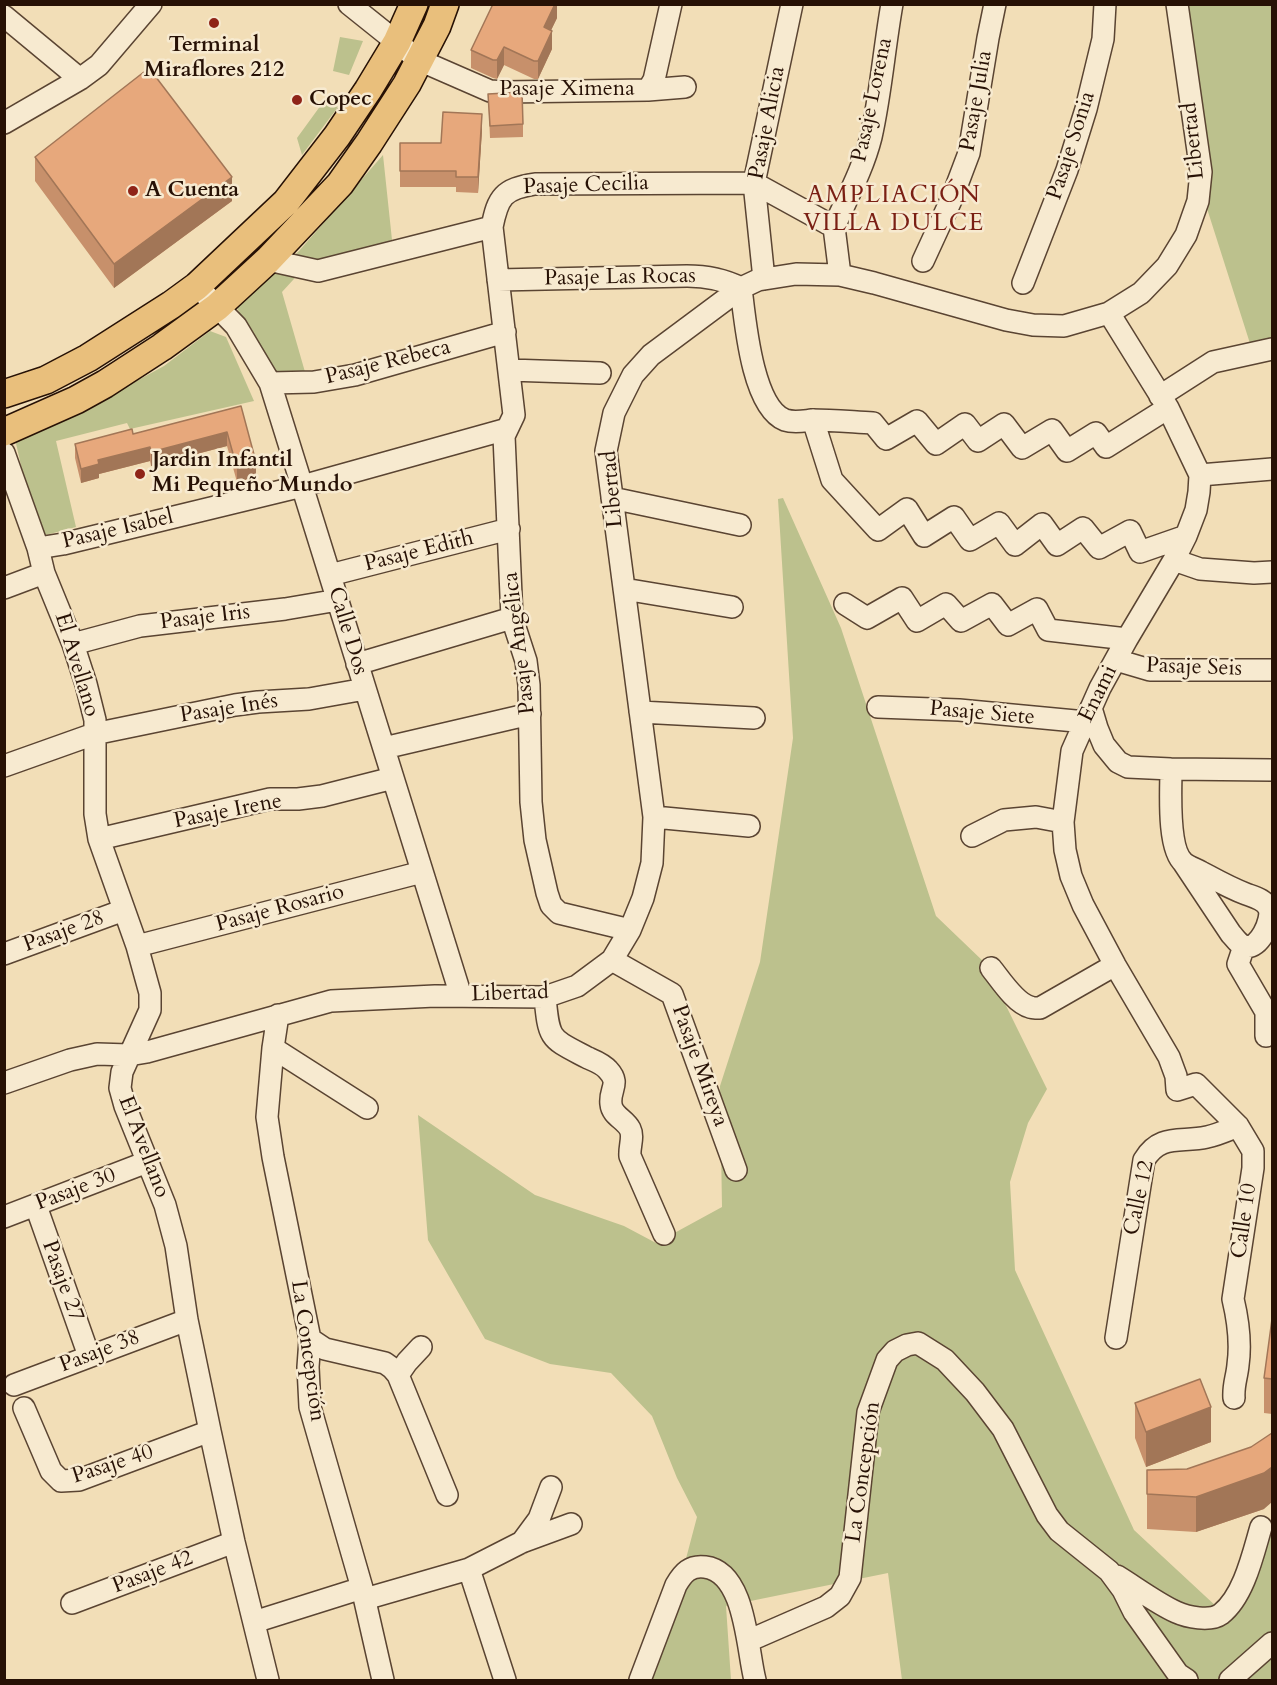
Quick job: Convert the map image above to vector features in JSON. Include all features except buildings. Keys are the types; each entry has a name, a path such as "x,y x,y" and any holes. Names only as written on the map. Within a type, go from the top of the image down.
{"main road":[{"path":"4,394 46,380 88,358 171,305 197,286 286,202 337,136 397,42 414,4"},
{"path":"4,432 76,400 162,347 217,307 268,260 339,184 369,143 407,84 437,26 445,4"}],"street":[{"path":"4,123 80,79 99,65 151,4"},
{"name":"Pasaje Ximena","path":"349,4 419,60 490,91 648,90 685,87"},
{"name":"Pasaje Alicia","path":"764,279 754,183 792,4"},
{"name":"Pasaje Lorena","path":"834,227 856,180 870,140 882,80 892,4"},
{"name":"Pasaje Julia","path":"923,261 952,198 969,153 995,4"},
{"name":"Pasaje Sonia","path":"1023,283 1067,170 1086,109 1103,39 1105,4"},
{"name":"Libertad","path":"4,1083 70,1060 97,1054 129,1055 147,1052 331,1001 461,996 545,997 577,986 612,960 630,930 643,898 652,863 654,817 606,451 614,413 633,375 651,355 741,288 764,279 796,274 840,275 1006,320 1064,327 1109,313 1141,293 1167,266 1186,235 1198,201 1201,172 1178,4"},
{"path":"648,90 654,80 666,6"},
{"path":"4,16 80,79"},
{"path":"754,183 834,227 840,275"},
{"name":"Pasaje Cecilia","path":"492,227 496,206 502,197 516,187 535,184 754,183"},
{"path":"268,260 318,271 492,227"},
{"name":"Pasaje Angélica","path":"492,227 514,415 504,436 512,618 526,661 529,685 531,802 535,840 550,905 559,913 630,930"},
{"name":"Pasaje Las Rocas","path":"498,280 687,276 710,277 741,288"},
{"name":"Calle Dos","path":"197,286 236,326 270,383 461,996"},
{"path":"741,288 749,348 758,384 775,413 784,420 794,422 813,420 873,423 885,439 918,421 936,444 965,424 978,441 1004,424 1022,448 1052,430 1067,451 1096,433 1106,447 1213,362 1272,349"},
{"path":"1109,313 1164,402 1200,475 1272,470"},
{"name":"Pasaje Rebeca","path":"270,383 314,382 355,375 505,332"},
{"path":"509,369 600,374"},
{"path":"813,420 832,480 878,530 907,509 924,536 954,517 970,540 999,523 1015,545 1042,524 1057,545 1083,528 1099,548 1130,531 1140,552 1186,536"},
{"name":"Pasaje Isabel","path":"38,548 63,544 302,486 507,429"},
{"name":"El Avellano","path":"4,453 38,548 44,573 73,644 95,720 95,814 99,839 137,946 150,993 150,1010 122,1072 120,1088 165,1205 176,1246 187,1320 210,1431 234,1542 268,1680"},
{"name":"Enami","path":"1177,1090 1176,1076 1169,1057 1083,905 1071,876 1065,850 1063,822 1072,751 1127,639 1186,536 1196,510 1200,475"},
{"path":"612,498 740,525"},
{"name":"Pasaje Edith","path":"330,574 508,529"},
{"path":"1174,560 1200,569 1272,572"},
{"path":"4,588 44,573"},
{"path":"624,589 732,607"},
{"path":"845,604 867,618 902,598 917,621 946,604 961,621 992,604 1008,625 1037,609 1048,630 1127,639"},
{"name":"Pasaje Iris","path":"73,644 140,626 285,609 338,600"},
{"path":"357,664 512,618"},
{"name":"Pasaje Seis","path":"1116,660 1150,670 1272,670"},
{"name":"Pasaje Inés","path":"4,766 94,734 235,705 309,699 365,689"},
{"name":"Pasaje Siete","path":"878,707 1089,715"},
{"path":"640,712 754,718"},
{"path":"384,748 530,714"},
{"path":"1089,715 1104,745 1118,762 1128,767 1272,770"},
{"path":"1171,769 1172,827 1175,845 1183,862 1231,934 1244,946 1249,947 1261,937 1270,917 1267,904 1183,862"},
{"name":"Pasaje Irene","path":"99,839 270,799 322,796 393,778"},
{"path":"654,817 749,826"},
{"path":"972,836 1004,820 1036,817 1063,822"},
{"name":"Pasaje Rosario","path":"137,946 422,872"},
{"name":"Pasaje 28","path":"4,954 124,910"},
{"path":"1244,946 1238,964 1266,1012 1266,1036"},
{"name":"Pasaje Mireya","path":"612,960 672,994 736,1170"},
{"path":"991,968 1008,990 1023,1003 1031,1008 1040,1008 1116,965"},
{"path":"545,997 547,1021 551,1034 557,1042 604,1066 613,1077 615,1083 611,1106 615,1114 626,1122 630,1129 632,1136 630,1156 664,1234"},
{"name":"La Concepción","path":"278,1016 267,1117 310,1340 308,1376 310,1407 363,1593 383,1680"},
{"path":"273,1048 368,1108"},
{"name":"Calle 10","path":"1177,1090 1196,1084 1238,1126 1253,1151 1233,1299 1237,1313 1239,1339 1238,1367 1233,1387 1234,1398"},
{"name":"Calle 12","path":"1116,1338 1144,1160 1153,1147 1161,1142 1207,1137 1238,1126"},
{"name":"Pasaje 30","path":"4,1217 147,1162"},
{"name":"Pasaje 27","path":"36,1206 89,1356"},
{"name":"Pasaje 38","path":"14,1385 187,1320"},
{"path":"310,1340 325,1349 386,1363 392,1368 398,1375 447,1495"},
{"name":"La Concepción","path":"748,1641 826,1607 840,1596 850,1578 868,1412 887,1360 895,1351 918,1343 945,1360 975,1392 1003,1429 1047,1515 1059,1531 1109,1571 1123,1590 1134,1612 1178,1674 1187,1680"},
{"path":"398,1375 421,1347"},
{"name":"Pasaje 40","path":"24,1408 51,1471 62,1481 79,1480 210,1431"},
{"path":"522,1542 539,1519 551,1487"},
{"path":"254,1622 363,1593 469,1569 522,1542 571,1524"},
{"path":"1109,1571 1176,1612 1204,1618 1219,1615 1231,1603 1240,1588 1261,1527"},
{"name":"Pasaje 42","path":"72,1603 234,1542"},
{"path":"640,1680 675,1585 692,1567 714,1569 724,1575 736,1591 755,1680"},
{"path":"469,1569 506,1680"},
{"path":"1230,1680 1272,1642"}],"green space":[{"path":"1179,5 1272,5 1272,350 1254,356 1203,196"},
{"path":"340,37 363,41 349,75 333,71"},
{"path":"329,94 344,99 302,155 297,138"},
{"path":"383,155 392,240 304,268 282,292 305,372 270,382 237,308 299,251"},
{"path":"210,331 226,337 254,401 130,429 127,423 56,441 76,527 42,536 27,492 15,439 87,408 164,366"},
{"path":"783,498 841,628 936,916 985,963 1047,1089 1028,1123 1010,1182 1015,1270 1134,1530 1218,1608 1272,1533 1272,1680 902,1680 888,1573 726,1606 731,1680 650,1680 656,1672 697,1517 677,1478 652,1416 611,1373 550,1364 485,1339 428,1240 418,1115 535,1195 624,1226 656,1243 722,1207 720,1086 760,962 793,738 778,499"}],"place":[{"name":"Terminal Miraflores 212","path":"214,23"},
{"name":"Copec","path":"297,100"},
{"name":"A Cuenta","path":"133,191"},
{"name":"Jardin Infantil Mi Pequeño Mundo","path":"140,474"}],"district":[{"name":"AMPLIACIÓN VILLA DULCE","path":"894,210"}]}
